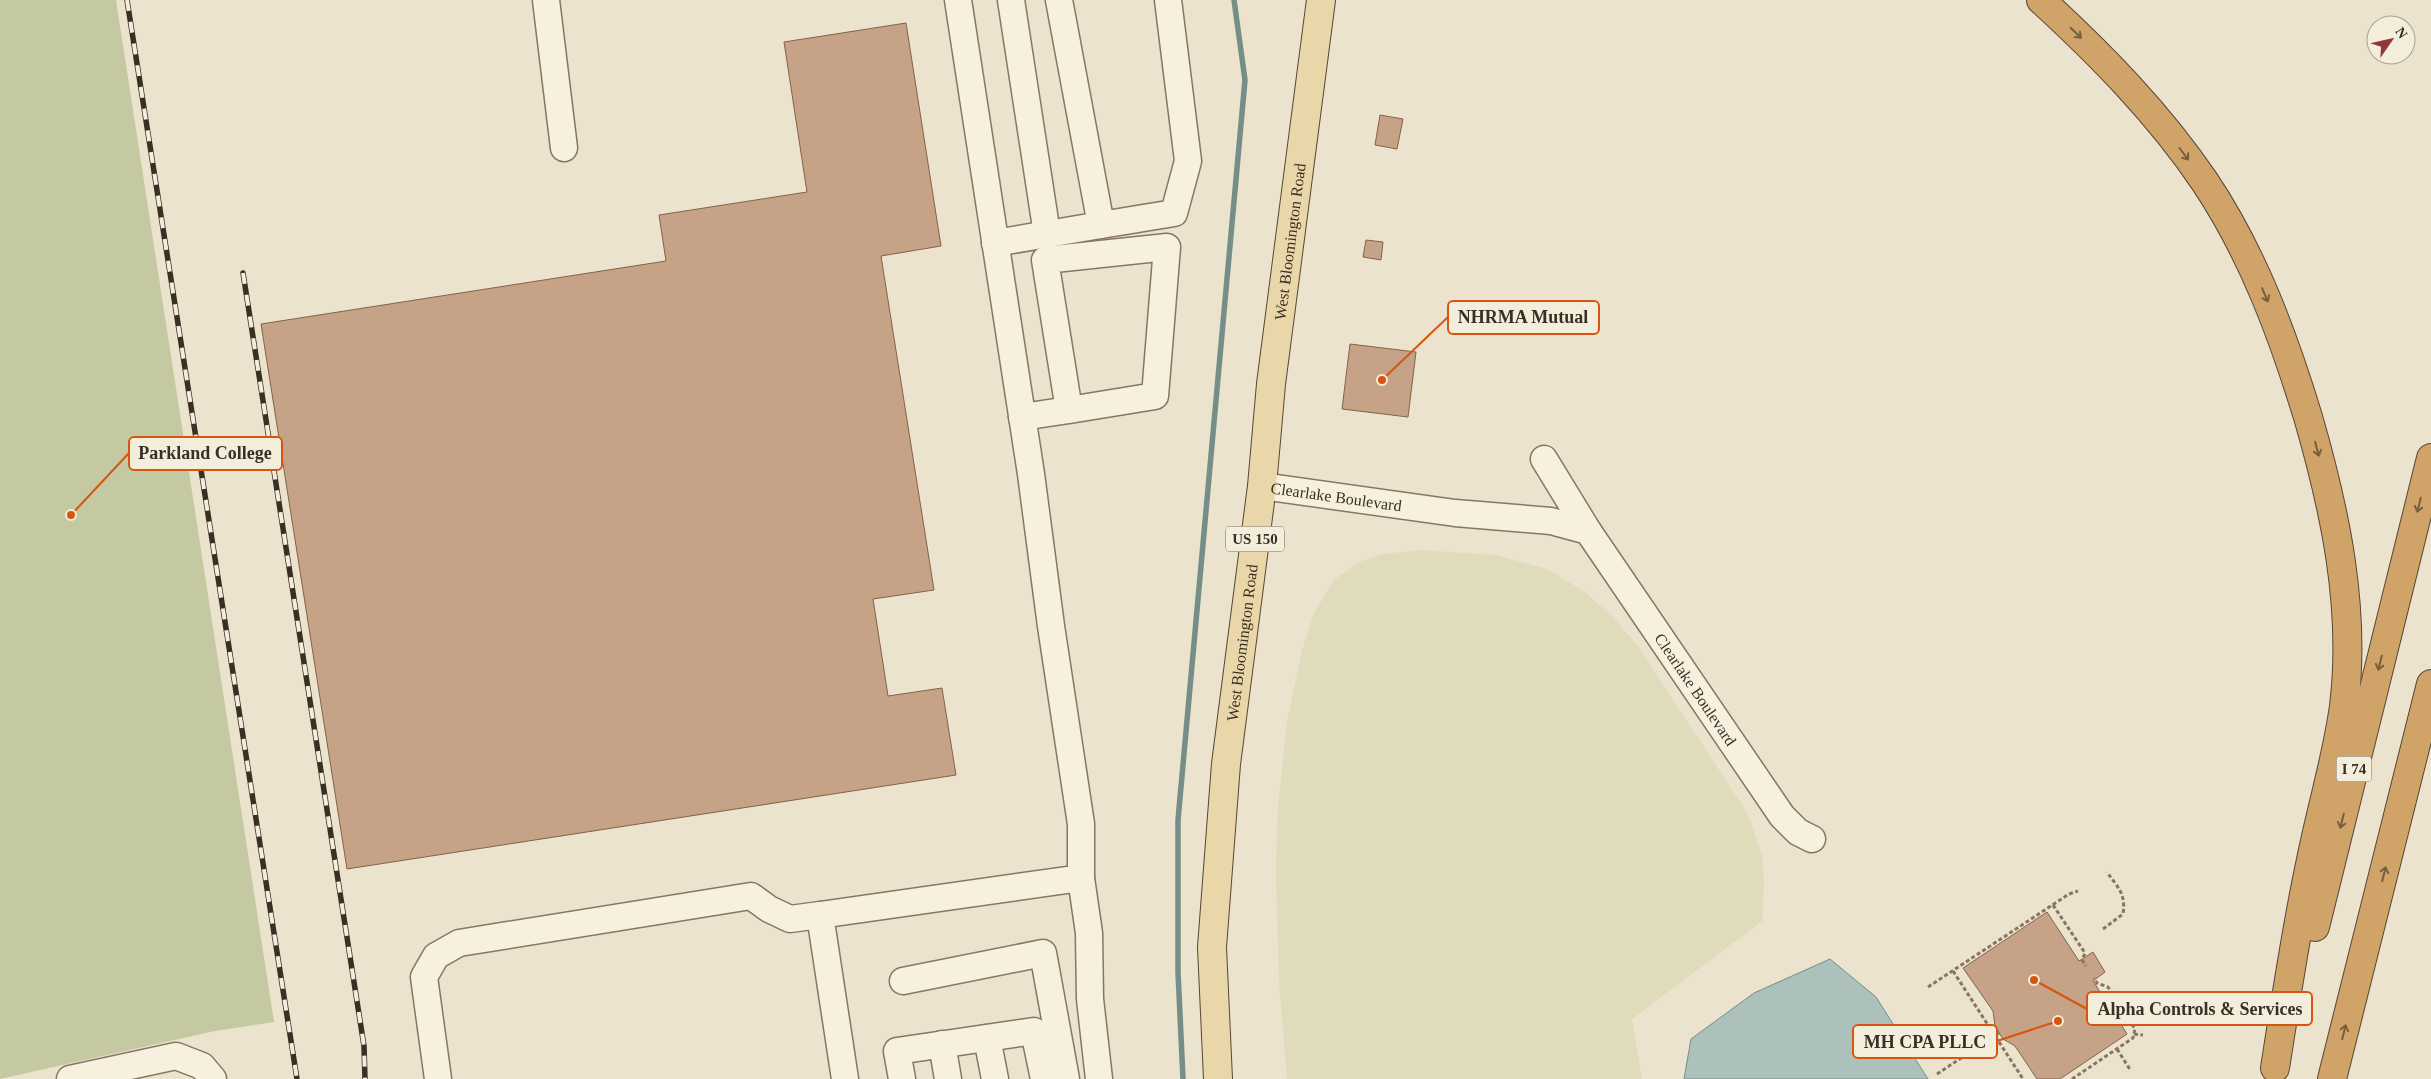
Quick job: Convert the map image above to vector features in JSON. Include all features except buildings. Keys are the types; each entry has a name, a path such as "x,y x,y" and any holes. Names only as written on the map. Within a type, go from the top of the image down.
{"highway":[{"path":"2040,0 2093,50 2155,115 2206,183 2252,262 2281,333 2327,488 2345,585 2347,656 2344,705 2296,936 2274,1074"},
{"name":"I 74","path":"2274,1074 2316,926 2431,458"},
{"path":"2332,1079 2431,684"}],"main road":[{"name":"West Bloomington Road","path":"1218,1079 1214,1023 1213,911 1226,764 1262,486 1271,384 1321,0"}],"street":[{"path":"546,0 564,148"},
{"path":"958,0 1082,824 1081,878 1089,933 1090,999 1099,1079"},
{"path":"1011,0 1047,234"},
{"path":"1059,0 1101,225"},
{"path":"995,243 1174,213 1188,161 1168,0"},
{"path":"1022,417 1069,410 1155,396 1166,247 1045,260 1069,410"},
{"name":"Clearlake Boulevard","path":"1544,459 1588,531 1782,816 1798,832 1812,839"},
{"name":"Clearlake Boulevard","path":"1262,486 1454,513 1551,521 1588,531"},
{"path":"438,1079 424,977 436,956 459,943 750,896 769,909 790,919 1081,878"},
{"path":"820,915 846,1079"},
{"path":"903,981 1043,953 1066,1079"},
{"path":"902,1079 897,1051 1034,1031 1044,1079"},
{"path":"987,1038 995,1079"},
{"path":"942,1044 948,1079"},
{"path":"87,1078 176,1056 202,1066 213,1079"}],"path":[{"path":"2103,929 2123,914 2124,902 2124,896 2107,872"},
{"path":"1928,987 2069,894 2078,891"},
{"path":"2053,905 2084,953 2082,960 2086,966"},
{"path":"1952,971 2023,1079"},
{"path":"2072,1079 2133,1038 2134,1034 2135,1028 2108,987 2097,983 2094,978"},
{"path":"2124,1012 2147,995"},
{"path":"1937,1074 1999,1032"},
{"path":"2134,1034 2143,1035"},
{"path":"2116,1049 2130,1071"}],"shaded area":[{"path":"1421,550 1495,555 1547,569 1585,592 1612,616 1637,645 1748,814 1762,856 1764,883 1762,921 1632,1019 1642,1079 1287,1079 1279,981 1276,870 1278,807 1287,722 1302,650 1314,613 1334,580 1359,562 1382,554"}],"green space":[{"path":"0,0 116,0 274,1022 215,1031 0,1079"}],"water":[{"path":"1830,959 1876,997 1928,1079 1684,1079 1691,1039 1754,993"}],"waterway":[{"path":"1183,1079 1178,972 1178,820 1245,80 1234,0"}],"railway":[{"path":"127,0 297,1079"},
{"path":"243,273 364,1046 365,1079"}],"place":[{"name":"NHRMA Mutual","path":"1382,380"},
{"name":"Parkland College","path":"71,515"},
{"name":"Alpha Controls & Services","path":"2034,980"},
{"name":"MH CPA PLLC","path":"2058,1021"}]}
